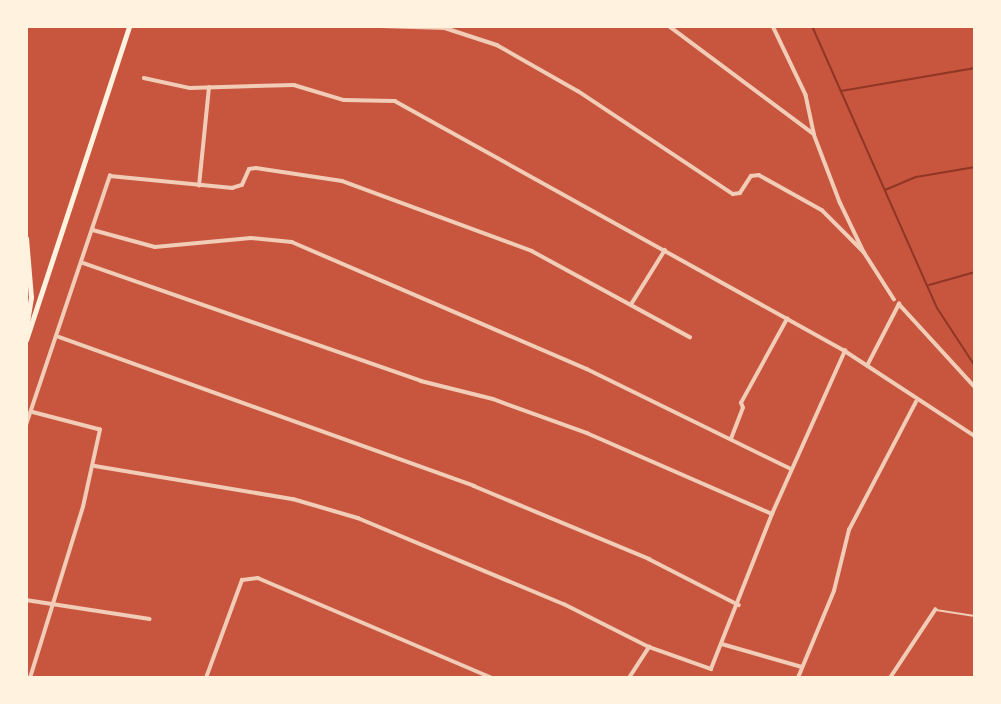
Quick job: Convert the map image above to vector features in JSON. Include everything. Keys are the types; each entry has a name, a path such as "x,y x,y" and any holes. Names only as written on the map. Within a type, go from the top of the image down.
{"main road":[{"path":"26,340 129,26"},
{"path":"26,238 31,297 26,327"}],"street":[{"path":"381,26 446,28 497,45 578,91 733,194 740,192 751,176 759,175 822,210 864,252"},
{"path":"669,26 814,134"},
{"path":"773,26 806,95 814,134 864,252 894,299"},
{"path":"144,78 209,88 294,85 344,100 395,101 845,351 916,402 975,436"},
{"path":"199,186 209,88"},
{"path":"26,425 59,337 110,176 199,186 237,187 249,169 256,167 342,181 532,251 632,303 690,337"},
{"path":"93,230 155,247 251,238 292,242 587,369 792,469"},
{"path":"632,303 665,250"},
{"path":"83,263 421,381 492,399 587,433 772,514"},
{"path":"867,366 899,304 975,387"},
{"path":"731,440 743,408 741,403 787,319"},
{"path":"59,337 474,486 649,559 739,604"},
{"path":"95,466 293,499 358,518 564,604 649,647 711,669 739,604 772,514 845,351"},
{"path":"798,678 834,591 849,530 916,402"},
{"path":"30,678 95,466 100,430 31,412"},
{"path":"206,678 242,580 258,578 493,678"},
{"path":"26,600 53,607 150,619"},
{"path":"890,678 935,610"},
{"path":"722,644 802,667"},
{"path":"629,678 649,647"}],"lane":[{"path":"935,610 975,616"}],"waterway":[{"path":"812,26 937,308 975,366"},
{"path":"841,91 975,68"},
{"path":"885,190 916,177 975,167"},
{"path":"929,285 975,272"}]}
